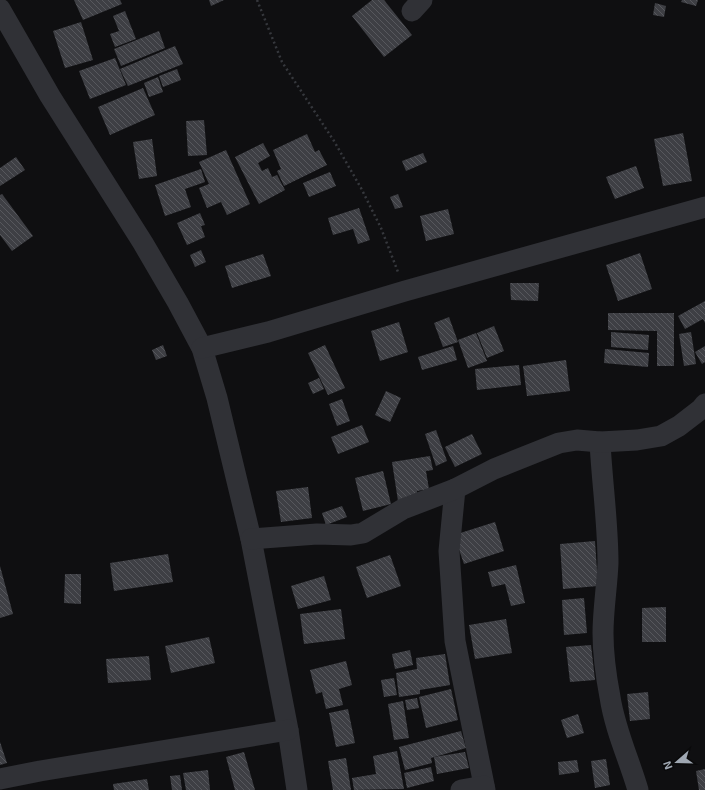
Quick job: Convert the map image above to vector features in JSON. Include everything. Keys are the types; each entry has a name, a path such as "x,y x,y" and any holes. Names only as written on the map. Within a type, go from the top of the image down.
{"street":[{"path":"0,9 50,96 143,243 202,348 217,398 251,539 288,730 297,790"},
{"path":"202,348 268,332 405,291 705,207"},
{"path":"251,539 317,534 351,535 363,533 404,509 454,489 494,469 559,443 577,440 600,442 637,440 661,436 704,409"},
{"path":"600,442 601,471 605,498 608,563 603,633 605,665 616,728 638,790"},
{"path":"454,489 449,551 455,641 485,788 460,790"},
{"path":"0,779 288,730"}],"path":[{"path":"257,0 282,62 334,141 361,188 381,228 405,291"}],"building":[{"path":"74,0 120,0 122,4 83,20"},
{"path":"209,0 224,0 211,6"},
{"path":"372,0 384,0 412,35 384,57 352,16"},
{"path":"682,0 698,0 696,6 681,2"},
{"path":"655,3 666,6 664,17 653,15"},
{"path":"125,11 136,39 115,47 110,34 119,31 113,16"},
{"path":"81,22 93,60 65,68 53,31"},
{"path":"159,31 165,48 121,66 114,49"},
{"path":"175,46 183,64 128,86 120,69"},
{"path":"115,58 126,85 90,99 79,71"},
{"path":"177,69 181,80 163,87 159,76"},
{"path":"158,77 163,92 149,97 144,83"},
{"path":"143,88 155,115 110,135 98,107"},
{"path":"204,120 207,155 188,156 186,121"},
{"path":"683,133 692,181 663,186 654,139"},
{"path":"307,134 315,152 319,150 327,165 284,186 277,171 281,169 273,150"},
{"path":"152,139 157,176 139,179 133,142"},
{"path":"263,143 270,156 258,163 262,171 268,168 272,177 277,175 285,190 259,204 235,157"},
{"path":"226,150 250,204 227,215 221,202 207,208 199,188 209,184 199,162"},
{"path":"423,153 427,162 406,171 402,161"},
{"path":"16,157 25,170 0,186 0,168"},
{"path":"636,166 644,188 615,199 606,177"},
{"path":"201,169 205,182 185,189 191,207 165,216 155,185"},
{"path":"330,172 336,186 309,197 303,183"},
{"path":"2,194 33,236 12,251 0,235 0,195"},
{"path":"398,194 403,207 395,209 390,197"},
{"path":"359,208 370,240 358,244 353,229 333,235 328,218"},
{"path":"448,209 454,234 426,241 420,216"},
{"path":"200,213 205,225 201,226 205,237 187,245 177,223"},
{"path":"201,250 206,262 195,267 190,255"},
{"path":"640,253 652,289 618,301 606,265"},
{"path":"263,254 271,276 232,288 225,266"},
{"path":"510,283 539,283 538,301 511,300"},
{"path":"705,301 705,323 703,319 685,329 678,316"},
{"path":"608,313 674,313 674,366 657,366 657,331 608,330"},
{"path":"449,317 458,342 443,347 434,323"},
{"path":"399,322 408,352 380,361 371,331"},
{"path":"494,326 504,351 487,358 477,333"},
{"path":"611,332 649,335 648,350 611,347"},
{"path":"691,332 696,364 684,366 679,334"},
{"path":"476,333 487,361 468,368 458,340"},
{"path":"163,345 167,356 156,360 152,350"},
{"path":"325,345 345,388 328,395 308,353"},
{"path":"453,346 457,360 422,370 418,357"},
{"path":"705,346 705,362 702,364 695,352"},
{"path":"605,349 649,353 648,367 604,363"},
{"path":"566,360 570,391 527,396 523,366"},
{"path":"519,365 521,385 477,390 475,369"},
{"path":"319,378 324,389 313,394 308,383"},
{"path":"386,391 401,398 390,422 375,415"},
{"path":"342,399 350,421 337,426 329,404"},
{"path":"362,425 369,442 338,454 331,437"},
{"path":"436,430 447,461 436,466 425,434"},
{"path":"472,434 482,454 455,467 445,447"},
{"path":"430,456 433,470 426,471 429,489 417,491 418,498 398,501 392,462"},
{"path":"383,471 391,504 363,511 355,478"},
{"path":"308,487 312,518 281,522 276,491"},
{"path":"342,506 347,517 326,525 322,513"},
{"path":"495,522 504,551 464,564 454,535"},
{"path":"595,541 598,586 563,589 560,544"},
{"path":"168,554 173,582 114,591 110,563"},
{"path":"390,555 401,586 367,598 356,567"},
{"path":"516,565 525,603 511,606 505,584 492,587 488,572"},
{"path":"0,566 13,614 0,618"},
{"path":"65,574 81,574 81,604 64,603"},
{"path":"324,576 331,600 298,609 291,586"},
{"path":"584,598 587,633 564,635 562,600"},
{"path":"666,607 666,642 642,642 642,608"},
{"path":"341,609 345,639 304,644 300,614"},
{"path":"506,619 512,653 475,659 469,625"},
{"path":"209,637 215,663 171,673 165,646"},
{"path":"591,645 595,680 570,682 566,647"},
{"path":"410,650 413,665 395,669 392,654"},
{"path":"445,654 450,685 420,690 420,694 399,697 396,673 417,669 416,658"},
{"path":"149,656 151,680 108,683 106,659"},
{"path":"346,661 352,685 339,689 343,705 326,709 322,692 316,694 310,670"},
{"path":"394,678 397,695 384,697 381,680"},
{"path":"451,689 458,720 426,728 419,697"},
{"path":"648,692 650,719 630,721 627,694"},
{"path":"417,698 419,708 407,710 405,700"},
{"path":"403,701 409,738 394,740 388,704"},
{"path":"348,709 355,743 336,747 329,713"},
{"path":"578,714 584,733 567,738 561,720"},
{"path":"461,731 466,748 431,758 432,763 405,770 399,747"},
{"path":"0,742 7,763 0,765"},
{"path":"397,751 404,789 354,790 352,778 376,774 373,756"},
{"path":"244,752 255,790 235,790 226,757"},
{"path":"465,752 469,768 437,774 434,757"},
{"path":"346,758 351,790 333,790 328,761"},
{"path":"606,759 610,785 595,788 591,761"},
{"path":"577,760 579,772 559,775 558,762"},
{"path":"431,767 434,781 407,788 404,773"},
{"path":"705,769 705,790 699,790 696,771"},
{"path":"208,770 210,790 186,790 183,773"},
{"path":"180,775 182,790 172,790 170,776"},
{"path":"147,779 149,790 114,790 113,784"}]}
